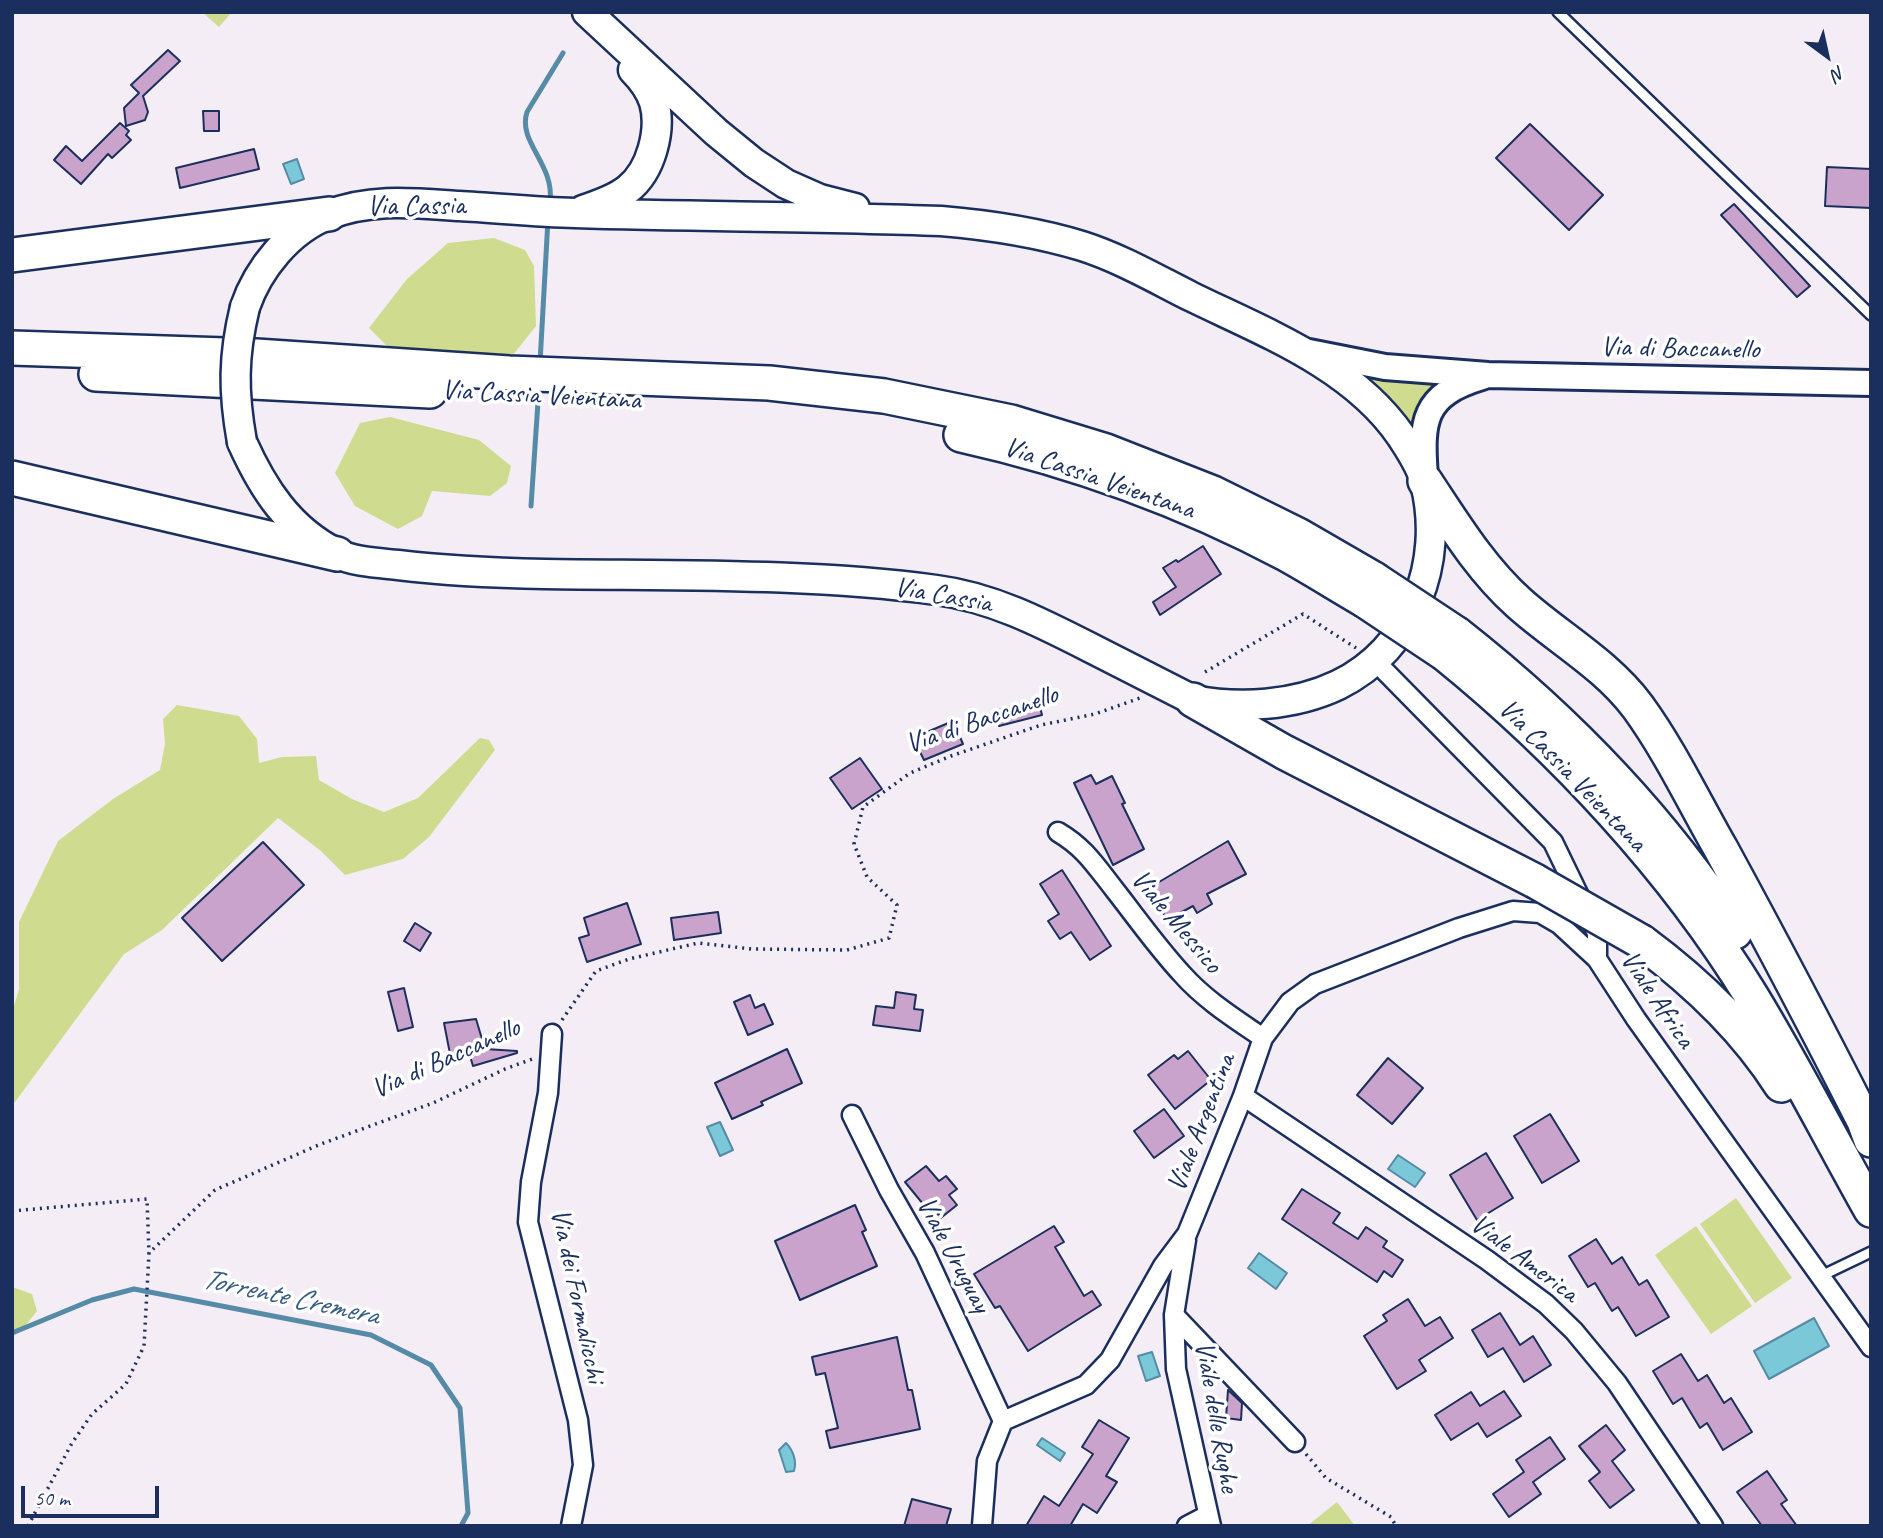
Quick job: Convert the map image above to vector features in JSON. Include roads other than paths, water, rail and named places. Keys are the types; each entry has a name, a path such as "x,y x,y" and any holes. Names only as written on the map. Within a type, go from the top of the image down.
{"highway":[{"path":"12,255 329,214"},
{"name":"Via Cassia Veientana","path":"12,348 256,356 509,384"},
{"name":"Via Cassia Veientana","path":"12,370 254,380 553,386 882,418 1002,444 1097,474 1201,513 1286,555 1369,590 1451,644 1506,672 1582,742 1651,817 1724,914 1770,986 1871,1163"},
{"path":"12,478 337,554"},
{"path":"1425,481 1492,576 1544,624 1601,668 1637,706 1668,753 1790,975 1871,1140"},
{"name":"Via Cassia Veientana","path":"1451,644 1501,700 1628,830 1704,926 1752,997 1870,1210"},
{"path":"1199,686 1284,751 1535,881 1642,942 1688,976 1726,1014 1772,1071 1819,1146 1870,1210"}],"main road":[{"name":"Via Cassia","path":"587,12 754,163 786,184 820,200 898,219"},
{"name":"Via Cassia","path":"558,212 599,204 628,188 642,173 653,151 656,125 654,103 645,83 628,62 614,37"},
{"name":"Via Cassia","path":"405,202 558,212 898,219 986,226 1042,235 1084,246 1121,261 1298,349 1344,379 1382,413 1406,444 1425,481 1431,533 1426,577 1419,599 1374,660 1339,685 1296,699 1261,704 1223,704 1199,686 1024,614 939,590 863,583 737,577 438,570 377,563 337,554 298,527 277,505 257,477 242,442 235,402 236,343 245,307 255,282 280,249 302,230 329,214 363,204 405,202"}],"street":[{"name":"Via di Baccanello","path":"1298,349 1385,367 1488,375 1871,383"},
{"name":"Via di Baccanello","path":"1425,481 1422,439 1425,420 1431,409 1455,388 1488,375"},
{"name":"Viale Africa","path":"1374,660 1553,842 1597,933 1597,959 1636,1019 1871,1347"},
{"name":"Viale Messico","path":"1058,831 1090,856 1168,958 1195,988 1262,1038"},
{"name":"Viale Argentina","path":"1003,1421 1086,1385 1110,1360 1163,1266 1187,1234 1243,1096 1262,1038 1290,1002 1315,984 1459,928 1513,911 1540,913 1559,924 1597,959"},
{"name":"Via dei Formalicchi","path":"552,1034 548,1093 531,1182 528,1222 578,1420 583,1465 571,1526"},
{"name":"Viale America","path":"1243,1096 1487,1260 1561,1318 1617,1383 1713,1526"},
{"name":"Viale Uruguay","path":"852,1115 889,1190 925,1253 1003,1421"},
{"name":"Viale delle Rughe","path":"1187,1234 1174,1315 1176,1369 1210,1520"},
{"path":"1174,1315 1295,1442"},
{"path":"982,1526 987,1461 1003,1421"},
{"path":"1187,1526 1210,1520"}],"lane":[{"path":"1558,12 1871,315"},
{"path":"1821,1276 1871,1252"}],"water":[{"path":"297,159 304,179 291,184 283,164"},
{"path":"720,1122 733,1150 720,1156 707,1127"},
{"path":"1398,1155 1425,1173 1415,1187 1388,1169"},
{"path":"1259,1253 1287,1273 1276,1289 1248,1268"},
{"path":"1814,1318 1829,1346 1769,1379 1754,1351"},
{"path":"1152,1352 1160,1376 1146,1381 1138,1356"},
{"path":"1042,1438 1065,1453 1060,1461 1037,1445"},
{"path":"786,1443 794,1456 794,1471 786,1472 779,1450"}],"waterway":[{"path":"550,202 547,176 531,144 525,123 527,112 563,53"},
{"path":"540,363 548,219"},
{"path":"531,506 539,387"},
{"name":"Torrente Cremera","path":"12,1333 92,1300 134,1289 371,1335 431,1365 460,1408 468,1513 461,1526"}]}
